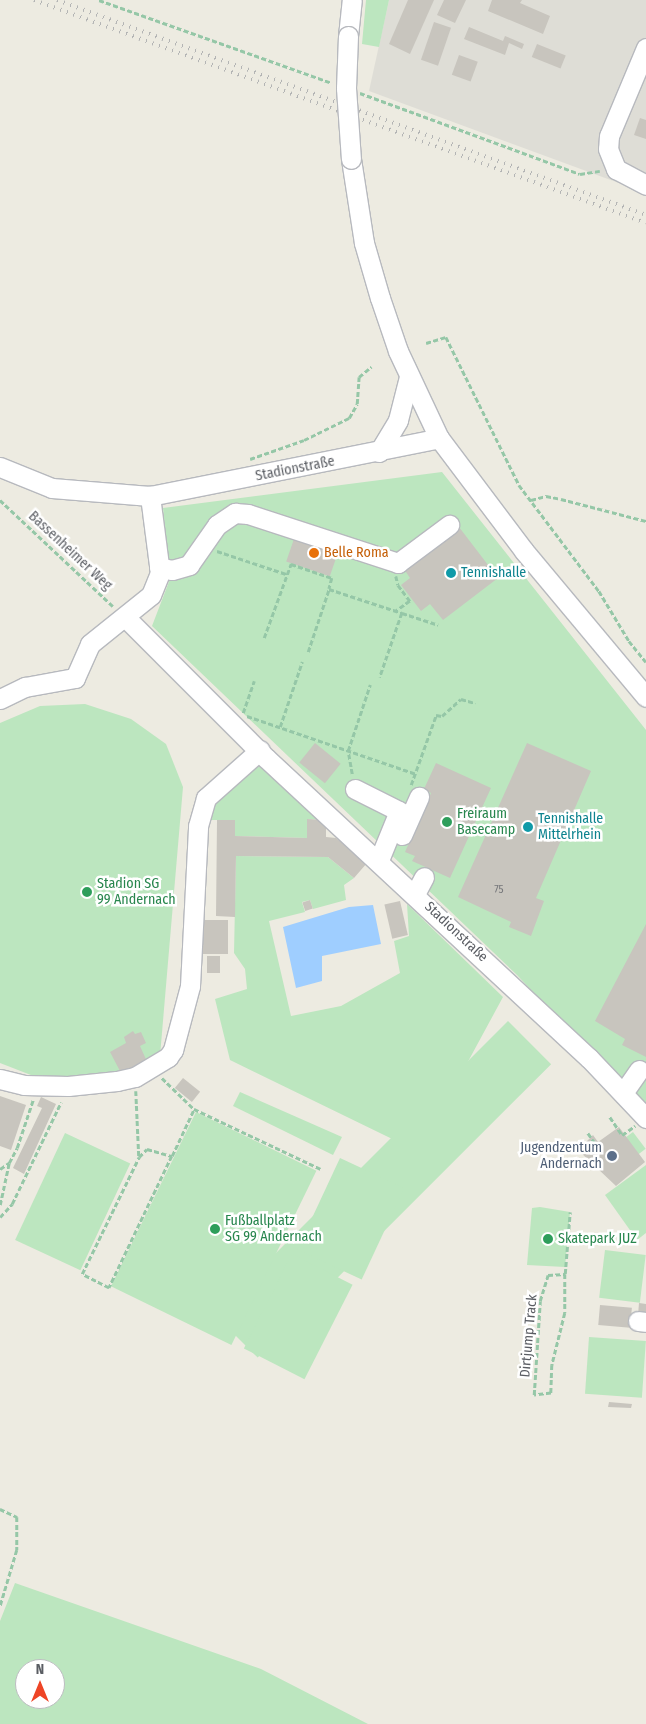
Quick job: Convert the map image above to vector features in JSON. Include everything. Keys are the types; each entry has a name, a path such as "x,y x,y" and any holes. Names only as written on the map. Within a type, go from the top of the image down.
{"street":[{"path":"352,0 348,36 346,88 351,158 364,242 409,377 439,438 524,551 646,697"},
{"path":"646,48 641,74 609,136 608,149 613,166 623,175 646,185"},
{"path":"380,452 398,420 409,377"},
{"name":"Stadionstraße","path":"0,467 52,488 150,496 380,452 439,438"},
{"path":"0,699 26,688 75,678 90,644 125,618 151,595 158,582 159,567 150,496"},
{"path":"159,567 172,570 189,565 217,525 235,513 398,563 449,525"},
{"name":"Stadionstraße","path":"125,618 260,750 415,894 642,1111"},
{"path":"0,1079 38,1086 68,1086 144,1073 173,1050 190,986 198,826 206,798 260,750"},
{"path":"355,789 399,811 383,864"},
{"path":"383,864 419,797"},
{"path":"415,894 424,877"},
{"path":"623,1093 639,1070"}],"path":[{"path":"426,344 446,337 503,456 531,501 599,591 629,641 646,662"},
{"path":"242,462 304,440 349,418 356,404 359,377 371,367"},
{"path":"531,501 546,496 646,521"},
{"name":"Bassenheimer Weg","path":"0,500 125,618"},
{"path":"203,546 286,574"},
{"path":"393,561 398,585 410,601 396,611"},
{"path":"264,638 291,564 332,578 308,652"},
{"path":"329,589 438,625"},
{"path":"380,677 402,613"},
{"path":"280,727 302,662"},
{"path":"254,681 243,714 416,774"},
{"path":"355,789 348,751 370,684"},
{"path":"399,811 416,774 436,715 442,716 461,698 475,703"},
{"path":"144,1073 194,1109 321,1169"},
{"path":"139,1157 144,1073"},
{"path":"0,1205 8,1163 17,1148 38,1086"},
{"path":"0,1217 12,1204 68,1086"},
{"path":"172,1156 147,1149 139,1157 82,1274 109,1288 172,1156 194,1109"},
{"path":"610,1117 622,1135"},
{"path":"588,1133 597,1146"},
{"path":"0,1169 8,1163"},
{"path":"565,1274 570,1212"},
{"name":"Dirtjump Track","path":"565,1274 565,1312 552,1364 551,1393 534,1395 540,1301 548,1275 565,1274"},
{"path":"0,1509 16,1517 17,1550 0,1607"}],"shaded area":[{"path":"389,0 646,0 646,193 369,91"}],"green space":[{"path":"366,0 389,0 379,47 362,44"},
{"path":"442,472 646,730 646,1112 517,975 152,626 170,579 163,508"},
{"name":"Stadion SG 99 Andernach","path":"85,704 131,719 166,744 183,787 160,1056 114,1077 36,1077 0,1063 0,723 40,706"},
{"path":"259,766 298,794 326,820 307,819 307,838 235,836 235,820 203,820 211,800 252,767"},
{"path":"236,856 328,857 354,878 344,885 346,900 313,909 310,900 302,902 305,912 269,921 291,1016 341,1006 400,973 394,941 409,936 407,904 503,997 419,1152 230,1060 215,999 247,989 245,969 234,953"},
{"path":"508,1021 551,1064 258,1358 215,1314"},
{"path":"240,1092 342,1137 333,1155 233,1106"},
{"name":"Fußballplatz SG 99 Andernach","path":"196,1112 316,1171 231,1345 111,1286"},
{"path":"633,1132 646,1149 637,1155 624,1139"},
{"path":"65,1133 130,1163 80,1270 15,1240"},
{"path":"340,1158 404,1188 362,1280 297,1250"},
{"path":"646,1165 646,1233 637,1240 605,1195"},
{"name":"Skatepark JUZ","path":"540,1207 570,1212 565,1267 527,1265 532,1208"},
{"path":"605,1250 646,1255 640,1303 599,1298"},
{"path":"292,1254 353,1285 304,1379 244,1348"},
{"path":"589,1337 646,1341 642,1398 585,1394"},
{"path":"15,1583 261,1669 368,1724 0,1724 0,1621"}],"water":[{"path":"373,905 381,944 322,956 322,981 296,988 283,927 349,907"}],"building":[{"path":"408,0 434,0 410,54 389,44"},
{"path":"444,0 466,0 455,23 437,15"},
{"path":"492,0 522,0 520,3 550,16 543,34 488,11"},
{"path":"434,22 451,28 438,66 421,60"},
{"path":"469,27 503,41 505,36 524,44 522,49 509,43 505,55 464,39"},
{"path":"537,44 566,56 560,69 532,57"},
{"path":"459,55 478,62 471,82 452,75"},
{"path":"640,118 646,120 646,139 634,135"},
{"name":"Tennishalle","path":"459,527 498,578 443,620 430,604 421,611 401,585 410,578 404,569"},
{"path":"295,536 338,551 330,577 286,562"},
{"path":"315,743 341,764 325,783 299,762"},
{"name":"Tennishalle Mittelrhein","path":"527,743 591,771 536,898 544,901 531,936 509,927 511,922 458,897"},
{"name":"Freiraum Basecamp","path":"436,763 491,788 450,878 412,861 415,856 405,852 431,793 424,789"},
{"path":"307,819 326,820 326,837 336,838 367,863 354,878 328,857 236,856 235,917 216,916 217,820 235,820 235,836 307,838"},
{"path":"310,900 313,909 305,911 302,902"},
{"path":"400,901 408,935 392,939 384,905"},
{"path":"201,920 228,920 228,954 201,954"},
{"path":"646,924 646,1057 622,1045 625,1039 595,1021"},
{"path":"207,956 220,956 220,973 207,973"},
{"path":"133,1031 135,1034 141,1032 146,1043 140,1046 149,1066 136,1066 121,1073 110,1052 126,1043 124,1037"},
{"path":"183,1078 200,1092 192,1102 175,1088"},
{"path":"0,1096 26,1105 11,1150 0,1146"},
{"path":"41,1097 56,1104 24,1174 13,1168 42,1108 37,1106"},
{"name":"Jugendzentum Andernach","path":"619,1127 645,1162 616,1186 578,1150 593,1135 598,1142"},
{"path":"639,1303 646,1304 646,1316 638,1315"},
{"path":"600,1305 632,1308 630,1328 598,1325"},
{"path":"609,1402 632,1404 631,1408 608,1407"}],"railway":[{"path":"34,0 646,223"},
{"path":"57,0 646,215"}],"place":[{"name":"Belle Roma","path":"314,553"},
{"name":"Tennishalle","path":"451,573"},
{"name":"Freiraum Basecamp","path":"447,822"},
{"name":"Tennishalle Mittelrhein","path":"528,827"},
{"name":"Stadion SG 99 Andernach","path":"87,892"},
{"name":"Jugendzentum Andernach","path":"612,1156"},
{"name":"Fußballplatz SG 99 Andernach","path":"215,1229"},
{"name":"Skatepark JUZ","path":"548,1239"}]}
